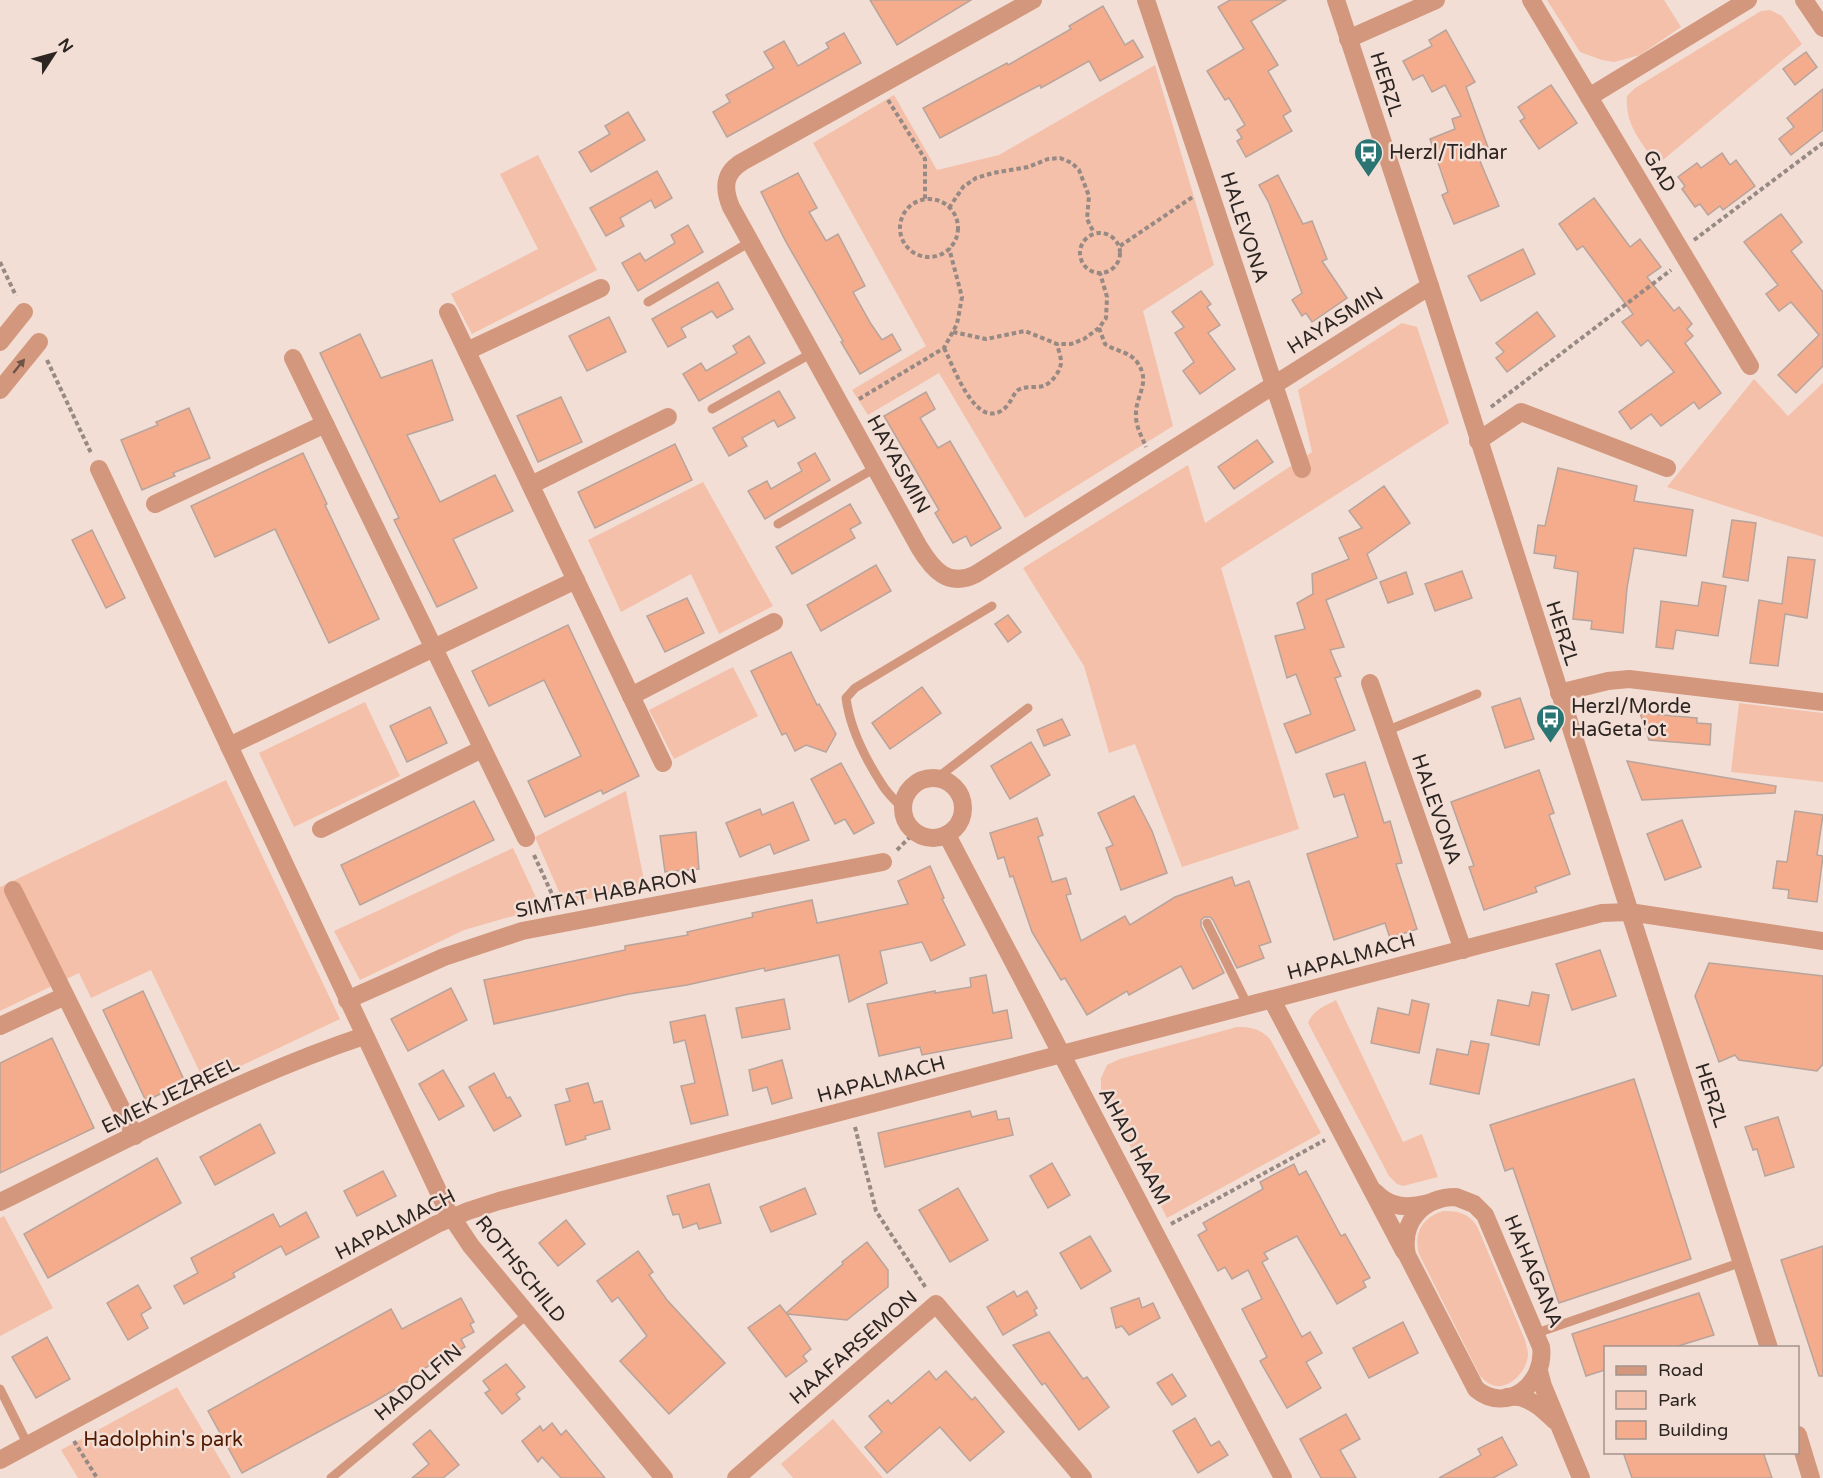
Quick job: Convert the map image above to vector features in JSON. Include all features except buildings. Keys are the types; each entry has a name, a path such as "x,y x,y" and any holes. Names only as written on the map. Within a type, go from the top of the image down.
{"street":[{"name":"HAYASMIN","path":"1033,0 742,162 729,172 726,181 726,195 750,242 930,564 940,574 958,580 976,574 1430,286"},
{"name":"HALEVONA","path":"1146,0 1302,469"},
{"name":"HERZL","path":"1336,0 1430,286 1769,1346"},
{"path":"1348,39 1436,0"},
{"name":"GAD","path":"1531,0 1750,366"},
{"path":"1589,97 1748,0"},
{"path":"1804,0 1823,28"},
{"path":"467,351 601,288"},
{"path":"0,342 24,312"},
{"path":"448,312 663,763"},
{"path":"0,390 39,342"},
{"path":"293,358 526,838"},
{"path":"1478,441 1521,412 1667,468"},
{"path":"531,485 668,417"},
{"path":"155,504 325,424"},
{"name":"ROTHSCHILD","path":"99,469 433,1183 452,1218 471,1246 664,1478"},
{"path":"229,746 576,580"},
{"path":"631,696 774,622"},
{"path":"1559,693 1608,681 1629,679 1823,702"},
{"name":"HALEVONA","path":"1370,683 1463,950"},
{"path":"321,829 482,749"},
{"path":"937,778 954,786 963,803 960,822 946,835 928,838 915,832 906,822 902,808 906,794 915,783 924,779 937,778"},
{"name":"AHAD HAAM","path":"946,835 1283,1478"},
{"name":"SIMTAT HABARON","path":"347,1000 473,946 522,931 883,862"},
{"path":"13,890 135,1136"},
{"name":"HAPALMACH","path":"0,1460 452,1218 499,1201 1602,913 1629,912 1823,941"},
{"path":"0,1026 65,996"},
{"name":"HAHAGANA","path":"1272,1000 1473,1384 1485,1395 1494,1398 1516,1396 1528,1400 1558,1423"},
{"name":"EMEK JEZREEL","path":"0,1202 264,1075 364,1036"},
{"name":"HAHAGANA","path":"1372,1188 1383,1199 1400,1207 1412,1207 1449,1197 1462,1198 1474,1204 1485,1215 1537,1333 1542,1353 1539,1371 1543,1386 1581,1478"},
{"name":"HAHAGANA","path":"1410,1262 1405,1241 1407,1228 1418,1211 1430,1203"},
{"name":"HAAFARSEMON","path":"736,1478 936,1304 1083,1478"},
{"path":"1505,1398 1527,1387 1539,1371"},
{"path":"1799,1441 1811,1478"}],"lane":[{"path":"648,302 750,242"},
{"path":"712,409 812,353"},
{"path":"778,524 876,468"},
{"path":"902,808 884,789 859,740 848,714 846,698 855,688 992,606"},
{"path":"1386,731 1477,694"},
{"path":"937,778 1028,708"},
{"path":"1207,923 1248,1006"},
{"path":"1537,1333 1742,1262"},
{"name":"HADOLFIN","path":"331,1478 528,1314"},
{"path":"0,1389 28,1445"}],"path":[{"path":"879,86 925,159 925,200"},
{"path":"1472,421 1823,143"},
{"path":"949,208 963,187 976,178 993,172 1028,167 1048,159 1060,158 1072,163 1079,170 1089,196 1087,219 1094,233"},
{"path":"1120,246 1208,187"},
{"path":"925,200 938,201 949,208 957,224 956,237 949,248 938,256 924,256 912,252 903,241 900,228 903,215 912,205 925,200"},
{"path":"1094,233 1110,234 1120,246 1121,256 1110,271 1100,273 1089,269 1084,265 1080,256 1084,241 1094,233"},
{"path":"843,408 944,348 957,324 962,297 949,248"},
{"path":"0,262 24,312"},
{"path":"953,332 986,339 1024,331 1057,344 1071,344 1084,339 1099,328 1106,318 1107,297 1100,273"},
{"path":"1099,328 1105,344 1132,358 1144,377 1136,415 1139,430 1153,462"},
{"path":"39,342 99,469"},
{"path":"944,348 973,405 994,414 1003,411 1012,402 1015,392 1021,388 1044,386 1051,381 1059,371 1061,362 1057,344"},
{"path":"883,862 915,832"},
{"path":"526,838 565,922"},
{"path":"851,1110 876,1210 936,1304"},
{"path":"1155,1233 1341,1131"},
{"path":"64,1425 98,1478"}],"green space":[{"path":"1547,0 1664,0 1681,27 1640,55 1614,62 1602,60 1580,52"},
{"path":"1770,10 1782,16 1802,44 1657,165 1631,125 1627,96 1635,88 1761,11"},
{"path":"1155,65 1214,265 1143,311 1173,426 1025,518 939,373 868,415 852,390 926,346 813,143 894,95 937,170 999,155"},
{"path":"538,155 597,270 472,334 451,294 538,249 500,174"},
{"path":"1402,323 1417,327 1449,423 1221,568 1299,829 1182,867 1135,744 1109,753 1084,666 1023,568 1188,465 1205,523 1312,452 1298,390"},
{"path":"1754,379 1788,416 1823,383 1823,537 1667,487"},
{"path":"703,482 773,606 719,634 691,574 621,612 588,540"},
{"path":"733,667 758,716 674,759 649,710"},
{"path":"365,702 400,776 294,827 259,753"},
{"path":"1739,703 1823,713 1823,782 1731,772"},
{"path":"226,780 340,1019 205,1083 151,970 91,998 79,973 0,1011 0,887"},
{"path":"626,791 646,890 564,903 535,837"},
{"path":"513,848 541,908 464,930 360,980 334,931"},
{"path":"1336,1000 1403,1142 1422,1134 1438,1177 1403,1186 1397,1184 1389,1176 1308,1023 1316,1012"},
{"path":"1237,1027 1255,1029 1270,1039 1321,1133 1167,1218 1101,1089 1101,1078 1107,1065 1120,1059"},
{"path":"1443,1211 1463,1214 1477,1226 1525,1340 1528,1354 1525,1366 1508,1384 1493,1385 1480,1376 1419,1254 1417,1239 1421,1227 1430,1217"},
{"path":"4,1216 53,1308 0,1336 0,1218"},
{"name":"Hadolphin's park","path":"177,1387 231,1478 78,1478 61,1450"},
{"path":"833,1419 883,1478 793,1478 781,1464"}],"place":[{"name":"Herzl/Tidhar","path":"1368,178"},
{"name":"Herzl/Morde HaGeta'ot","path":"1550,744"}]}
